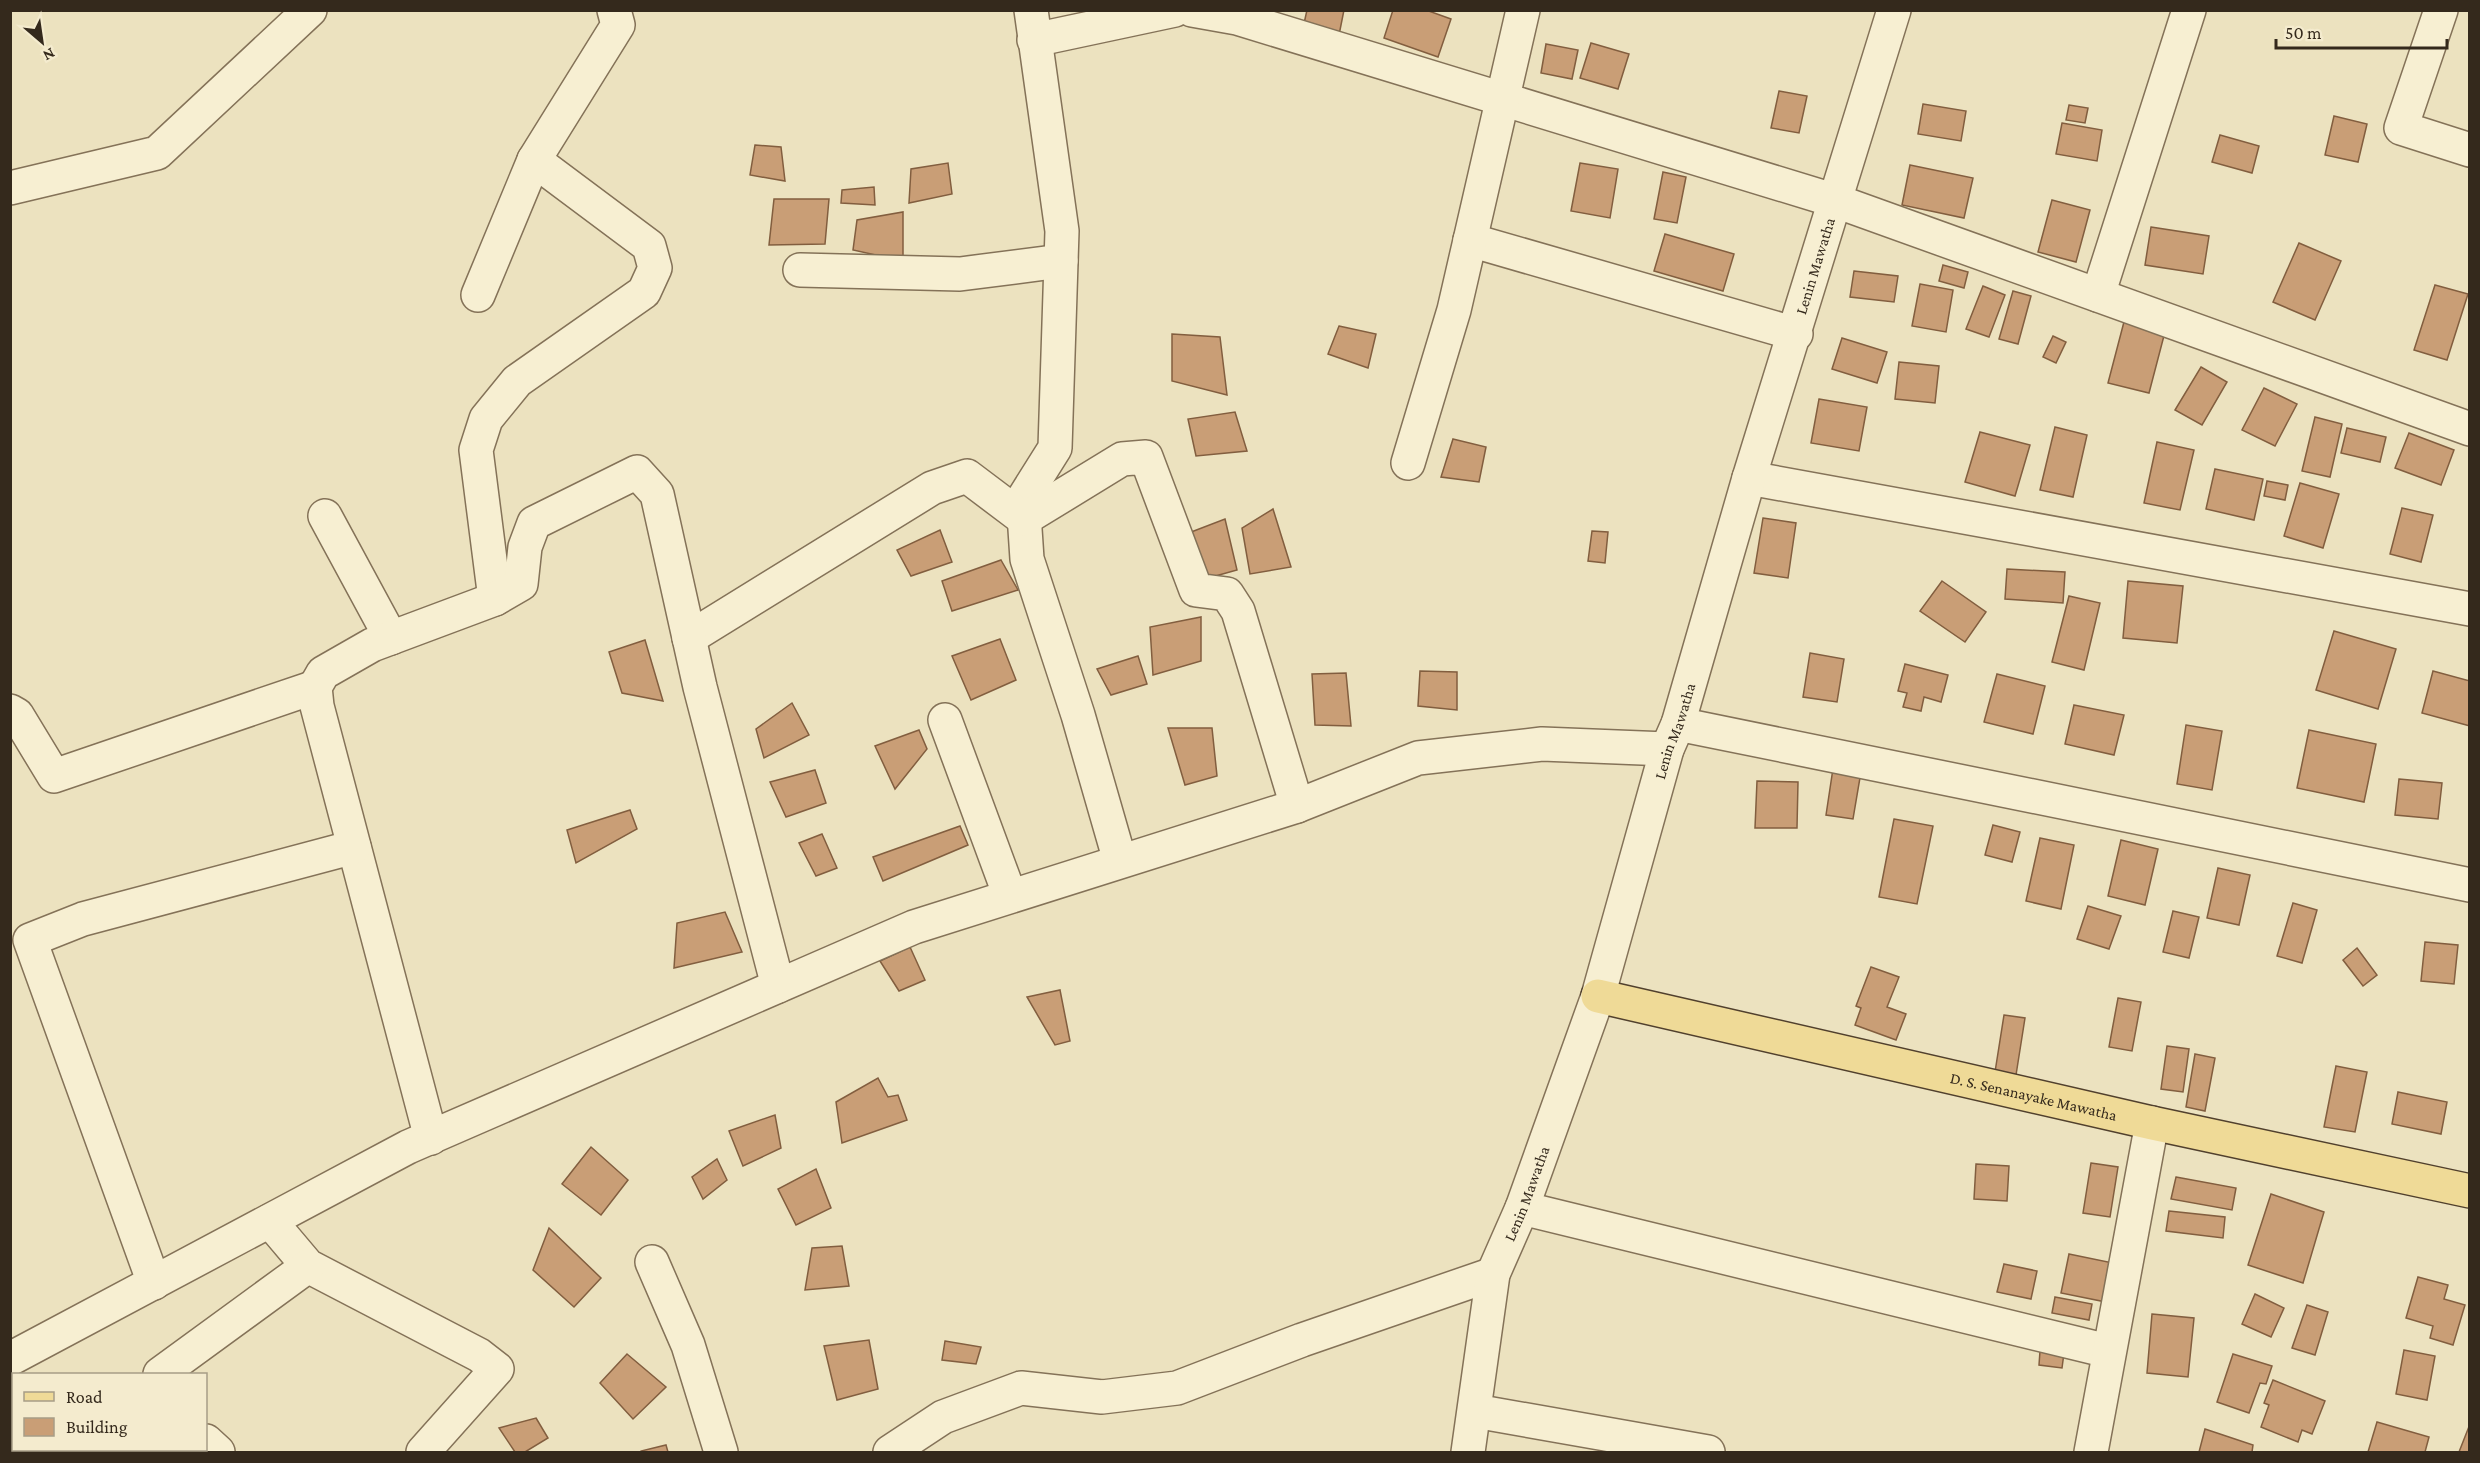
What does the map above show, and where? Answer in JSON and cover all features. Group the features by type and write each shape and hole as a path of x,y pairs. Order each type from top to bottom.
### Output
{"main road":[{"name":"D. S. Senanayake Mawatha","path":"1598,996 2152,1123 2469,1191"}],"street":[{"path":"10,188 157,153 310,10"},
{"path":"478,295 534,160 618,25 614,10"},
{"path":"1120,861 1078,715 1027,559 1023,499 1055,448 1062,231 1032,25 1175,10"},
{"path":"1192,10 1237,18 1836,201 2469,429"},
{"path":"1408,463 1454,310 1523,10"},
{"name":"Lenin Mawatha","path":"1468,1452 1492,1274 1522,1208 1598,996 1749,478 1796,334 1894,10"},
{"path":"2098,295 2188,10"},
{"path":"2441,10 2401,128 2469,150"},
{"path":"495,599 476,450 486,419 517,381 644,292 655,268 649,246 534,160"},
{"path":"1470,240 1796,334"},
{"path":"800,270 960,274 1061,261"},
{"path":"1024,519 1122,459 1146,457 1196,590 1227,594 1238,612 1297,806"},
{"path":"431,1138 317,706 315,687 323,673 391,638 495,599 521,584 525,547 534,523 638,472 657,494 689,639 778,986"},
{"path":"689,639 932,488 967,476 1024,519"},
{"path":"1749,478 2469,609"},
{"path":"325,516 391,638"},
{"path":"10,711 17,715 54,776 315,687"},
{"path":"945,720 1010,896"},
{"path":"10,1359 431,1138 914,927 1297,806 1418,758 1542,744 1672,736 2469,885"},
{"path":"154,1283 30,940 83,919 354,847"},
{"path":"2091,1452 2152,1123"},
{"path":"1522,1208 2108,1352"},
{"path":"270,1221 308,1266 479,1354 497,1369 423,1452"},
{"path":"652,1262 688,1345 722,1452"},
{"path":"163,1373 308,1266"},
{"path":"890,1452 943,1417 1022,1388 1102,1397 1177,1388 1302,1340 1492,1274"},
{"path":"1475,1411 1664,1449 1708,1452"}],"building":[{"path":"1307,10 1344,10 1339,35 1303,28"},
{"path":"1393,10 1426,10 1451,19 1438,57 1384,38"},
{"path":"1591,43 1629,54 1618,89 1580,78"},
{"path":"1546,44 1578,50 1572,79 1541,73"},
{"path":"1779,91 1807,96 1799,133 1771,128"},
{"path":"1923,104 1966,111 1961,141 1918,134"},
{"path":"2069,105 2088,108 2085,123 2066,120"},
{"path":"2334,116 2367,124 2358,162 2325,155"},
{"path":"2062,123 2102,130 2097,161 2056,154"},
{"path":"2220,135 2259,146 2252,173 2212,162"},
{"path":"755,145 781,147 785,181 750,175"},
{"path":"948,163 952,194 909,203 911,169"},
{"path":"1580,163 1618,169 1610,218 1571,211"},
{"path":"1910,165 1973,178 1964,218 1902,205"},
{"path":"1663,172 1686,177 1677,223 1654,219"},
{"path":"874,187 875,205 841,203 842,190"},
{"path":"774,199 829,199 825,244 769,245"},
{"path":"2052,200 2090,210 2076,262 2038,252"},
{"path":"903,212 903,261 853,250 857,220"},
{"path":"2151,227 2209,236 2203,274 2145,265"},
{"path":"1665,234 1734,254 1723,291 1654,271"},
{"path":"2299,243 2341,261 2315,320 2273,302"},
{"path":"1943,265 1968,272 1964,288 1939,281"},
{"path":"1854,271 1898,276 1894,302 1850,297"},
{"path":"1920,284 1953,290 1946,332 1912,326"},
{"path":"2435,285 2468,294 2447,360 2414,350"},
{"path":"1983,286 2005,295 1989,337 1966,329"},
{"path":"2013,291 2031,296 2018,344 1999,339"},
{"path":"2125,318 2166,328 2149,393 2108,383"},
{"path":"1339,326 1376,334 1368,368 1328,354"},
{"path":"1172,334 1220,337 1227,395 1172,381"},
{"path":"2053,336 2066,342 2056,363 2043,357"},
{"path":"1842,338 1887,352 1877,383 1832,369"},
{"path":"1899,362 1939,366 1935,403 1895,399"},
{"path":"2201,367 2227,382 2202,425 2175,410"},
{"path":"2264,388 2297,404 2275,446 2242,430"},
{"path":"1819,399 1867,407 1859,451 1811,443"},
{"path":"1235,412 1247,451 1196,456 1188,419"},
{"path":"2315,417 2342,424 2330,477 2302,471"},
{"path":"2055,427 2087,435 2073,497 2040,490"},
{"path":"2347,428 2386,437 2380,462 2341,453"},
{"path":"1980,432 2030,445 2015,496 1965,482"},
{"path":"2409,433 2454,450 2441,485 2395,468"},
{"path":"1453,439 1486,447 1479,482 1441,477"},
{"path":"2157,442 2194,450 2180,510 2144,503"},
{"path":"2215,469 2263,479 2254,520 2206,509"},
{"path":"2267,481 2288,485 2285,500 2264,496"},
{"path":"2300,483 2339,494 2323,548 2284,536"},
{"path":"2402,508 2433,515 2421,562 2390,554"},
{"path":"1273,509 1291,567 1250,574 1242,528"},
{"path":"1763,518 1796,523 1788,578 1754,573"},
{"path":"1225,519 1237,570 1201,580 1186,534"},
{"path":"940,530 952,562 911,576 897,550"},
{"path":"1592,531 1608,532 1605,563 1588,561"},
{"path":"1001,560 1018,590 952,611 942,581"},
{"path":"2007,569 2065,572 2063,603 2005,599"},
{"path":"1942,581 1986,612 1965,642 1920,611"},
{"path":"2128,581 2183,586 2177,643 2123,638"},
{"path":"2069,596 2100,603 2084,670 2052,662"},
{"path":"1201,617 1201,661 1153,675 1150,627"},
{"path":"2334,631 2396,649 2378,709 2316,690"},
{"path":"1000,639 1016,680 971,700 952,656"},
{"path":"645,640 663,701 622,693 609,652"},
{"path":"1810,653 1844,659 1837,702 1803,697"},
{"path":"1138,656 1147,684 1111,695 1097,669"},
{"path":"1905,664 1948,675 1941,702 1924,697 1921,711 1903,707 1907,693 1898,691"},
{"path":"1420,671 1457,672 1457,710 1418,706"},
{"path":"2433,671 2470,681 2470,726 2422,713"},
{"path":"1346,673 1351,726 1315,725 1312,674"},
{"path":"1997,674 2045,686 2033,734 1984,722"},
{"path":"792,703 809,735 764,758 756,729"},
{"path":"2074,705 2124,715 2114,755 2065,744"},
{"path":"2186,725 2222,731 2212,790 2177,784"},
{"path":"1168,728 1212,728 1217,776 1185,785"},
{"path":"919,730 927,749 895,789 875,746"},
{"path":"2309,730 2376,744 2364,802 2297,788"},
{"path":"1834,762 1862,766 1853,819 1826,815"},
{"path":"815,770 826,803 786,817 770,782"},
{"path":"2399,779 2442,783 2438,819 2395,815"},
{"path":"1757,781 1798,782 1797,828 1755,828"},
{"path":"630,810 637,829 576,863 567,830"},
{"path":"1894,819 1933,826 1917,904 1879,897"},
{"path":"1993,825 2020,832 2012,862 1985,855"},
{"path":"960,826 968,845 883,881 873,857"},
{"path":"822,834 837,868 816,876 799,843"},
{"path":"2040,838 2074,845 2061,909 2026,901"},
{"path":"2121,840 2158,849 2145,905 2108,896"},
{"path":"2218,868 2250,875 2239,925 2207,918"},
{"path":"2293,903 2317,910 2302,963 2277,956"},
{"path":"2088,906 2121,916 2109,949 2077,939"},
{"path":"2173,911 2199,917 2189,958 2163,952"},
{"path":"725,912 742,952 674,968 677,923"},
{"path":"2425,942 2458,945 2454,984 2421,981"},
{"path":"910,947 925,980 899,991 880,961"},
{"path":"2357,948 2377,975 2363,986 2343,960"},
{"path":"1871,967 1899,977 1887,1007 1906,1014 1896,1040 1855,1025 1861,1008 1856,1006"},
{"path":"1060,990 1070,1041 1055,1045 1027,997"},
{"path":"2118,998 2141,1002 2132,1051 2109,1047"},
{"path":"2004,1015 2025,1018 2016,1075 1995,1072"},
{"path":"2167,1046 2189,1049 2183,1092 2161,1089"},
{"path":"2195,1054 2215,1058 2205,1111 2186,1107"},
{"path":"2336,1066 2367,1072 2355,1132 2324,1127"},
{"path":"878,1078 888,1097 898,1095 907,1120 842,1143 836,1102"},
{"path":"2398,1092 2447,1102 2441,1134 2392,1124"},
{"path":"775,1115 781,1148 743,1166 729,1131"},
{"path":"591,1147 628,1180 601,1215 562,1184"},
{"path":"717,1159 727,1180 703,1199 692,1177"},
{"path":"2091,1163 2118,1167 2110,1217 2083,1213"},
{"path":"1976,1164 2009,1166 2007,1201 1974,1199"},
{"path":"816,1169 831,1208 796,1225 778,1189"},
{"path":"2176,1177 2236,1188 2232,1210 2171,1199"},
{"path":"2271,1194 2324,1212 2303,1283 2248,1265"},
{"path":"2169,1211 2225,1217 2223,1238 2166,1231"},
{"path":"549,1228 601,1278 574,1307 533,1270"},
{"path":"842,1246 849,1286 805,1290 812,1248"},
{"path":"2069,1254 2113,1263 2106,1302 2061,1293"},
{"path":"2004,1264 2037,1271 2031,1299 1997,1292"},
{"path":"2418,1277 2448,1285 2444,1299 2465,1305 2453,1345 2430,1338 2433,1326 2406,1318"},
{"path":"2255,1294 2284,1308 2271,1337 2242,1324"},
{"path":"2055,1297 2092,1304 2089,1320 2052,1313"},
{"path":"2307,1305 2328,1312 2315,1355 2292,1348"},
{"path":"2152,1314 2194,1318 2188,1377 2147,1373"},
{"path":"869,1340 878,1389 837,1400 824,1346"},
{"path":"945,1341 981,1347 976,1364 942,1360"},
{"path":"2404,1350 2435,1356 2427,1400 2396,1394"},
{"path":"2040,1351 2064,1353 2062,1368 2039,1365"},
{"path":"627,1354 666,1387 633,1419 600,1383"},
{"path":"2233,1354 2272,1366 2266,1384 2260,1383 2249,1413 2217,1402"},
{"path":"2273,1380 2325,1401 2312,1434 2302,1430 2298,1442 2261,1427 2269,1405 2264,1403"},
{"path":"536,1418 548,1438 525,1452 515,1452 499,1428"},
{"path":"2377,1422 2429,1437 2425,1452 2368,1452"},
{"path":"2470,1424 2470,1452 2459,1452"},
{"path":"2205,1429 2253,1445 2252,1452 2199,1452"},
{"path":"666,1445 668,1452 641,1452 641,1451"}]}
